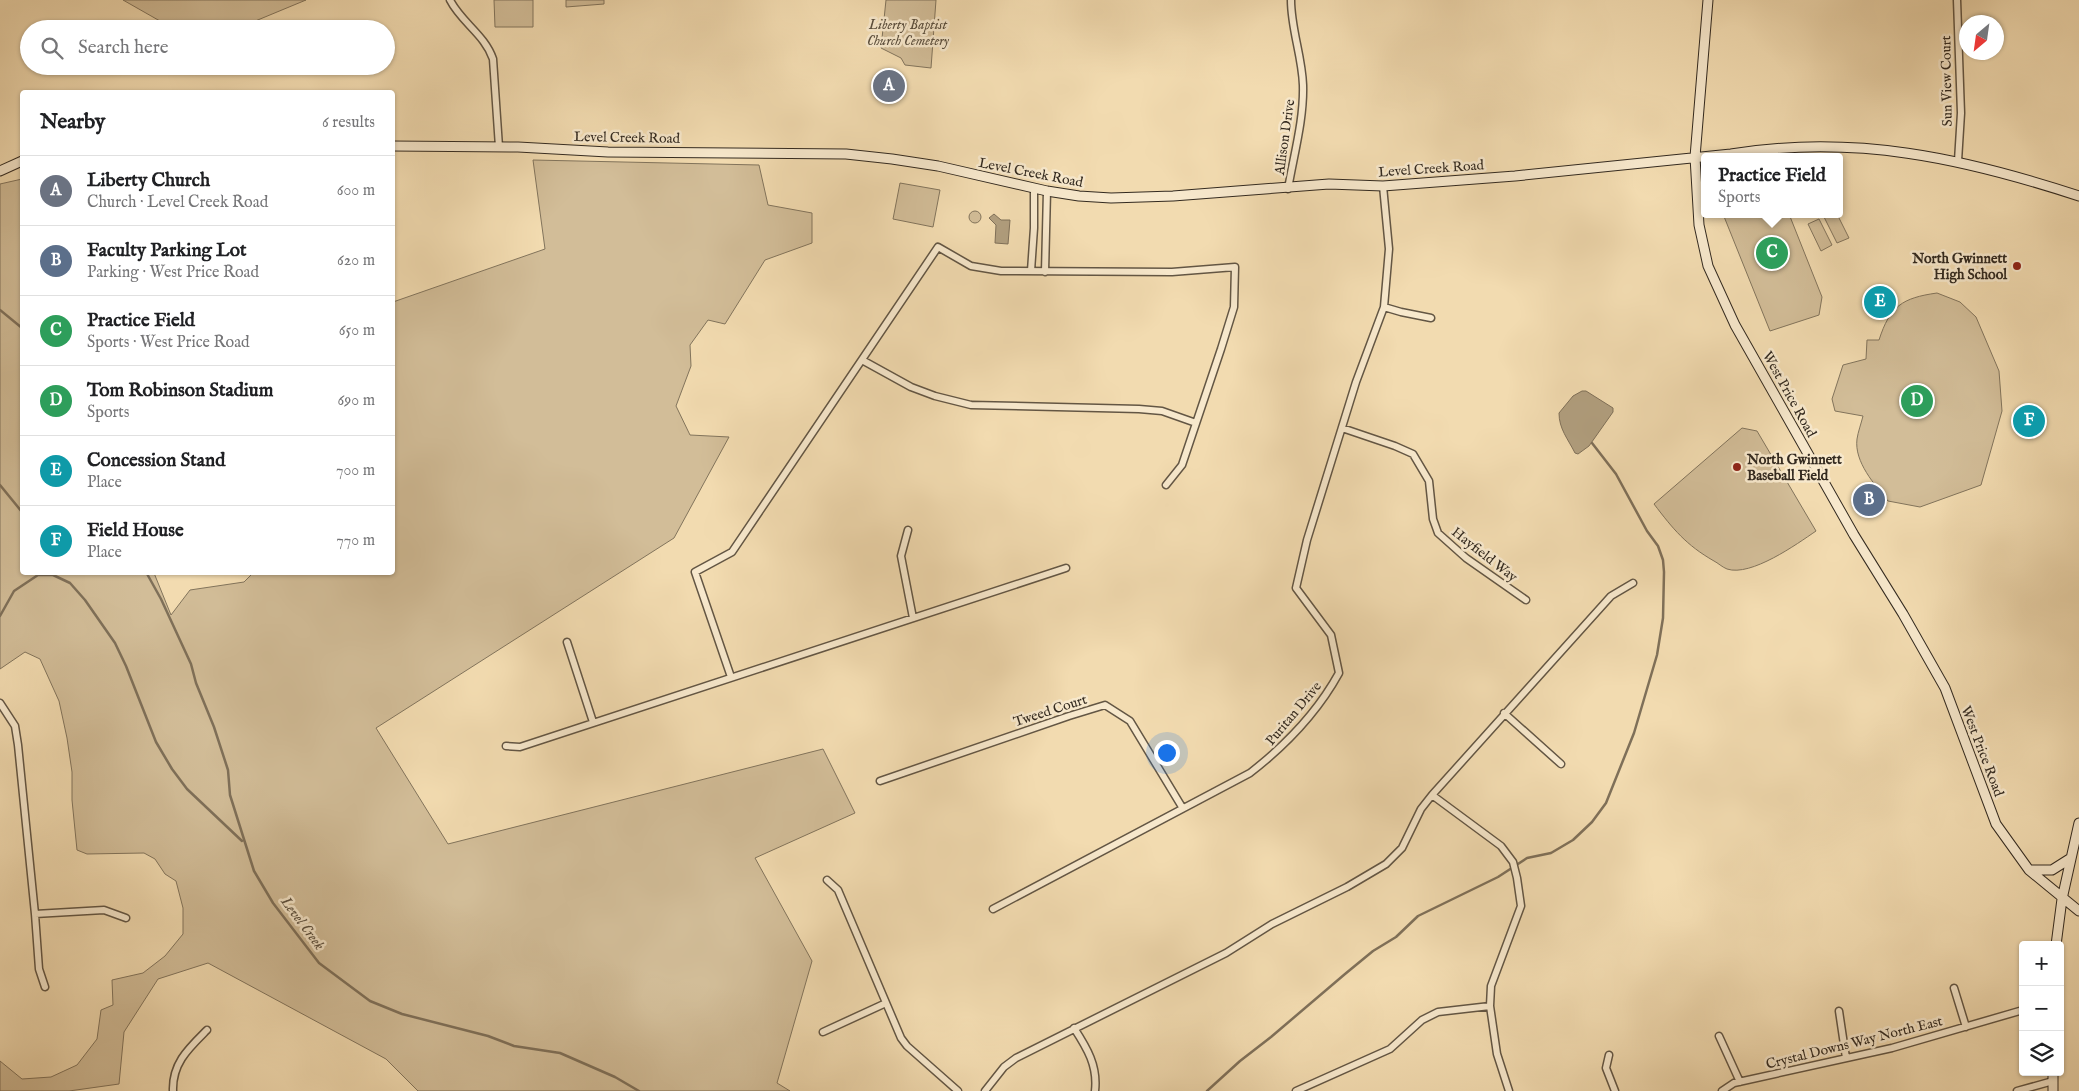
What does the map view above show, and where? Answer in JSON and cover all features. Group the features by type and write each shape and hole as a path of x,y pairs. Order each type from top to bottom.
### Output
{"street":[{"path":"450,0 456,12 483,39 493,59 499,147"},
{"name":"Allison Drive","path":"1288,189 1303,100 1303,82 1291,16 1291,0"},
{"name":"West Price Road","path":"1708,0 1695,158 1701,233 1708,266 1735,325 1854,535 1903,614 1945,688 1996,824 2029,870 2062,899 2079,911"},
{"name":"Sun View Court","path":"1957,0 1960,114 1958,161"},
{"name":"Level Creek Road","path":"395,146 499,147 608,152 846,154 892,158 938,166 1034,189 1079,196 1111,198 1288,189 1329,184 1383,186 1515,176 1701,157"},
{"name":"Level Creek Road","path":"1734,153 1813,146 1859,148 1925,155 1958,161 2032,180 2079,196"},
{"path":"0,171 20,162"},
{"name":"Puritan Drive","path":"993,909 1182,807 1250,773 1276,753 1325,698 1339,673 1331,635 1296,588 1306,540 1384,307 1389,250 1383,186"},
{"path":"1031,271 1034,189"},
{"path":"1045,272 1047,191"},
{"path":"731,677 695,572 732,552 938,247 972,266 1001,271 1172,272 1234,267 1234,307 1182,465 1166,484"},
{"path":"1384,307 1431,318"},
{"path":"862,360 919,390 971,405 1162,411 1196,423"},
{"name":"Hayfield Way","path":"1342,428 1413,454 1429,481 1433,519 1438,533 1466,558 1526,600"},
{"path":"908,530 901,556 904,582 913,618"},
{"path":"506,746 520,747 1066,568"},
{"path":"984,1091 1004,1067 1016,1058 1226,953 1272,924 1347,888 1386,864 1402,848 1421,809 1504,713 1611,596 1633,583"},
{"path":"567,642 593,722"},
{"path":"0,702 15,726 39,969 45,987"},
{"name":"Tweed Court","path":"880,781 1069,716 1106,706 1130,721 1182,807"},
{"path":"1504,713 1561,764"},
{"path":"1432,795 1501,846 1513,862 1520,906 1491,986 1490,1006 1497,1054 1510,1091"},
{"path":"2057,941 2062,899 2079,824"},
{"path":"2029,870 2052,870 2071,858"},
{"path":"827,880 838,890 894,1024 907,1046 958,1091"},
{"path":"35,914 104,910 126,918"},
{"path":"1954,988 1966,1027"},
{"path":"823,1032 886,1004"},
{"path":"1296,1091 1390,1049 1422,1020 1438,1012 1490,1006"},
{"path":"1839,1011 1846,1058"},
{"name":"Crystal Downs Way North East","path":"1722,1091 1734,1083 1892,1048 2019,1011"},
{"path":"1074,1028 1090,1054 1095,1073 1095,1091"},
{"path":"173,1091 172,1081 182,1056 207,1030"},
{"path":"1719,1036 1740,1082"},
{"path":"1609,1055 1606,1068 1615,1091"},
{"path":"2017,1091 2053,1082"}],"green space":[{"path":"123,0 306,0 258,20 158,20"},
{"path":"494,0 533,0 533,27 495,27"},
{"path":"566,0 604,0 604,4 566,7"},
{"name":"Liberty Baptist Church Cemetery","path":"886,0 936,0 931,68 905,65 901,58 881,48"},
{"path":"533,160 759,165 768,205 812,213 812,243 765,260 725,324 708,320 690,345 691,366 676,406 690,435 729,437 674,538 376,728 448,844 823,749 855,813 755,858 812,961 777,1083 790,1091 418,1091 386,1059 208,963 158,979 124,1032 119,1084 69,1091 0,1091 0,1061 22,1079 51,1077 77,1065 97,1039 101,1010 113,1005 112,980 143,973 165,956 183,934 183,908 176,881 165,874 155,859 144,853 87,854 77,850 72,800 72,772 59,701 40,659 25,652 0,669 0,184 20,179 20,575 155,575 171,615 190,590 244,582 251,575 395,575 395,301 545,249"},
{"path":"900,183 940,190 933,227 893,219"},
{"path":"973,211 977,211 981,217 977,223 973,223 969,219 969,215"},
{"path":"1725,218 1791,218 1822,297 1819,315 1770,331"},
{"path":"1824,218 1839,218 1849,238 1837,243"},
{"path":"1819,219 1832,245 1821,251 1808,224"},
{"path":"1937,293 1960,302 1976,317 1999,371 2002,411 1981,485 1920,507 1888,501 1883,495 1866,473 1859,456 1857,439 1863,416 1835,411 1832,399 1843,365 1866,359 1867,340 1879,340 1883,328 1893,312 1906,301"},
{"name":"North Gwinnett Baseball Field","path":"1742,428 1757,431 1816,531 1761,564 1737,570 1725,568 1695,549 1674,529 1654,504"}],"shaded area":[{"path":"994,214 1001,220 1010,220 1008,244 995,243 996,225 989,218"},
{"path":"1586,391 1613,408 1613,412 1589,446 1578,454 1575,453 1564,434 1559,413 1573,396"}],"waterway":[{"name":"Level Creek","path":"0,310 20,326"},
{"path":"1207,1091 1240,1061 1373,951 1396,937 1418,916 1498,877 1527,858 1551,853 1573,840 1592,822 1606,803 1634,733 1657,655 1663,618 1664,572 1663,560 1658,546 1647,531 1616,474 1592,443"},
{"path":"0,485 20,510"},
{"path":"0,616 14,591 38,575 53,575 70,583 85,600 115,643 156,742 172,769 187,789 242,841"},
{"name":"Level Creek","path":"148,575 191,664 196,683 214,727 228,770 230,795 254,871 273,903 319,963 370,1001 402,1014 488,1036 514,1046 560,1053 615,1077 639,1091"}],"place":[{"name":"Liberty Church","path":"889,86"},
{"name":"Practice Field","path":"1772,253"},
{"name":"North Gwinnett High School","path":"2017,266"},
{"name":"Concession Stand","path":"1880,302"},
{"name":"Tom Robinson Stadium","path":"1917,401"},
{"name":"Field House","path":"2029,421"},
{"name":"North Gwinnett Baseball Field","path":"1737,467"},
{"name":"Faculty Parking Lot","path":"1869,500"}]}
